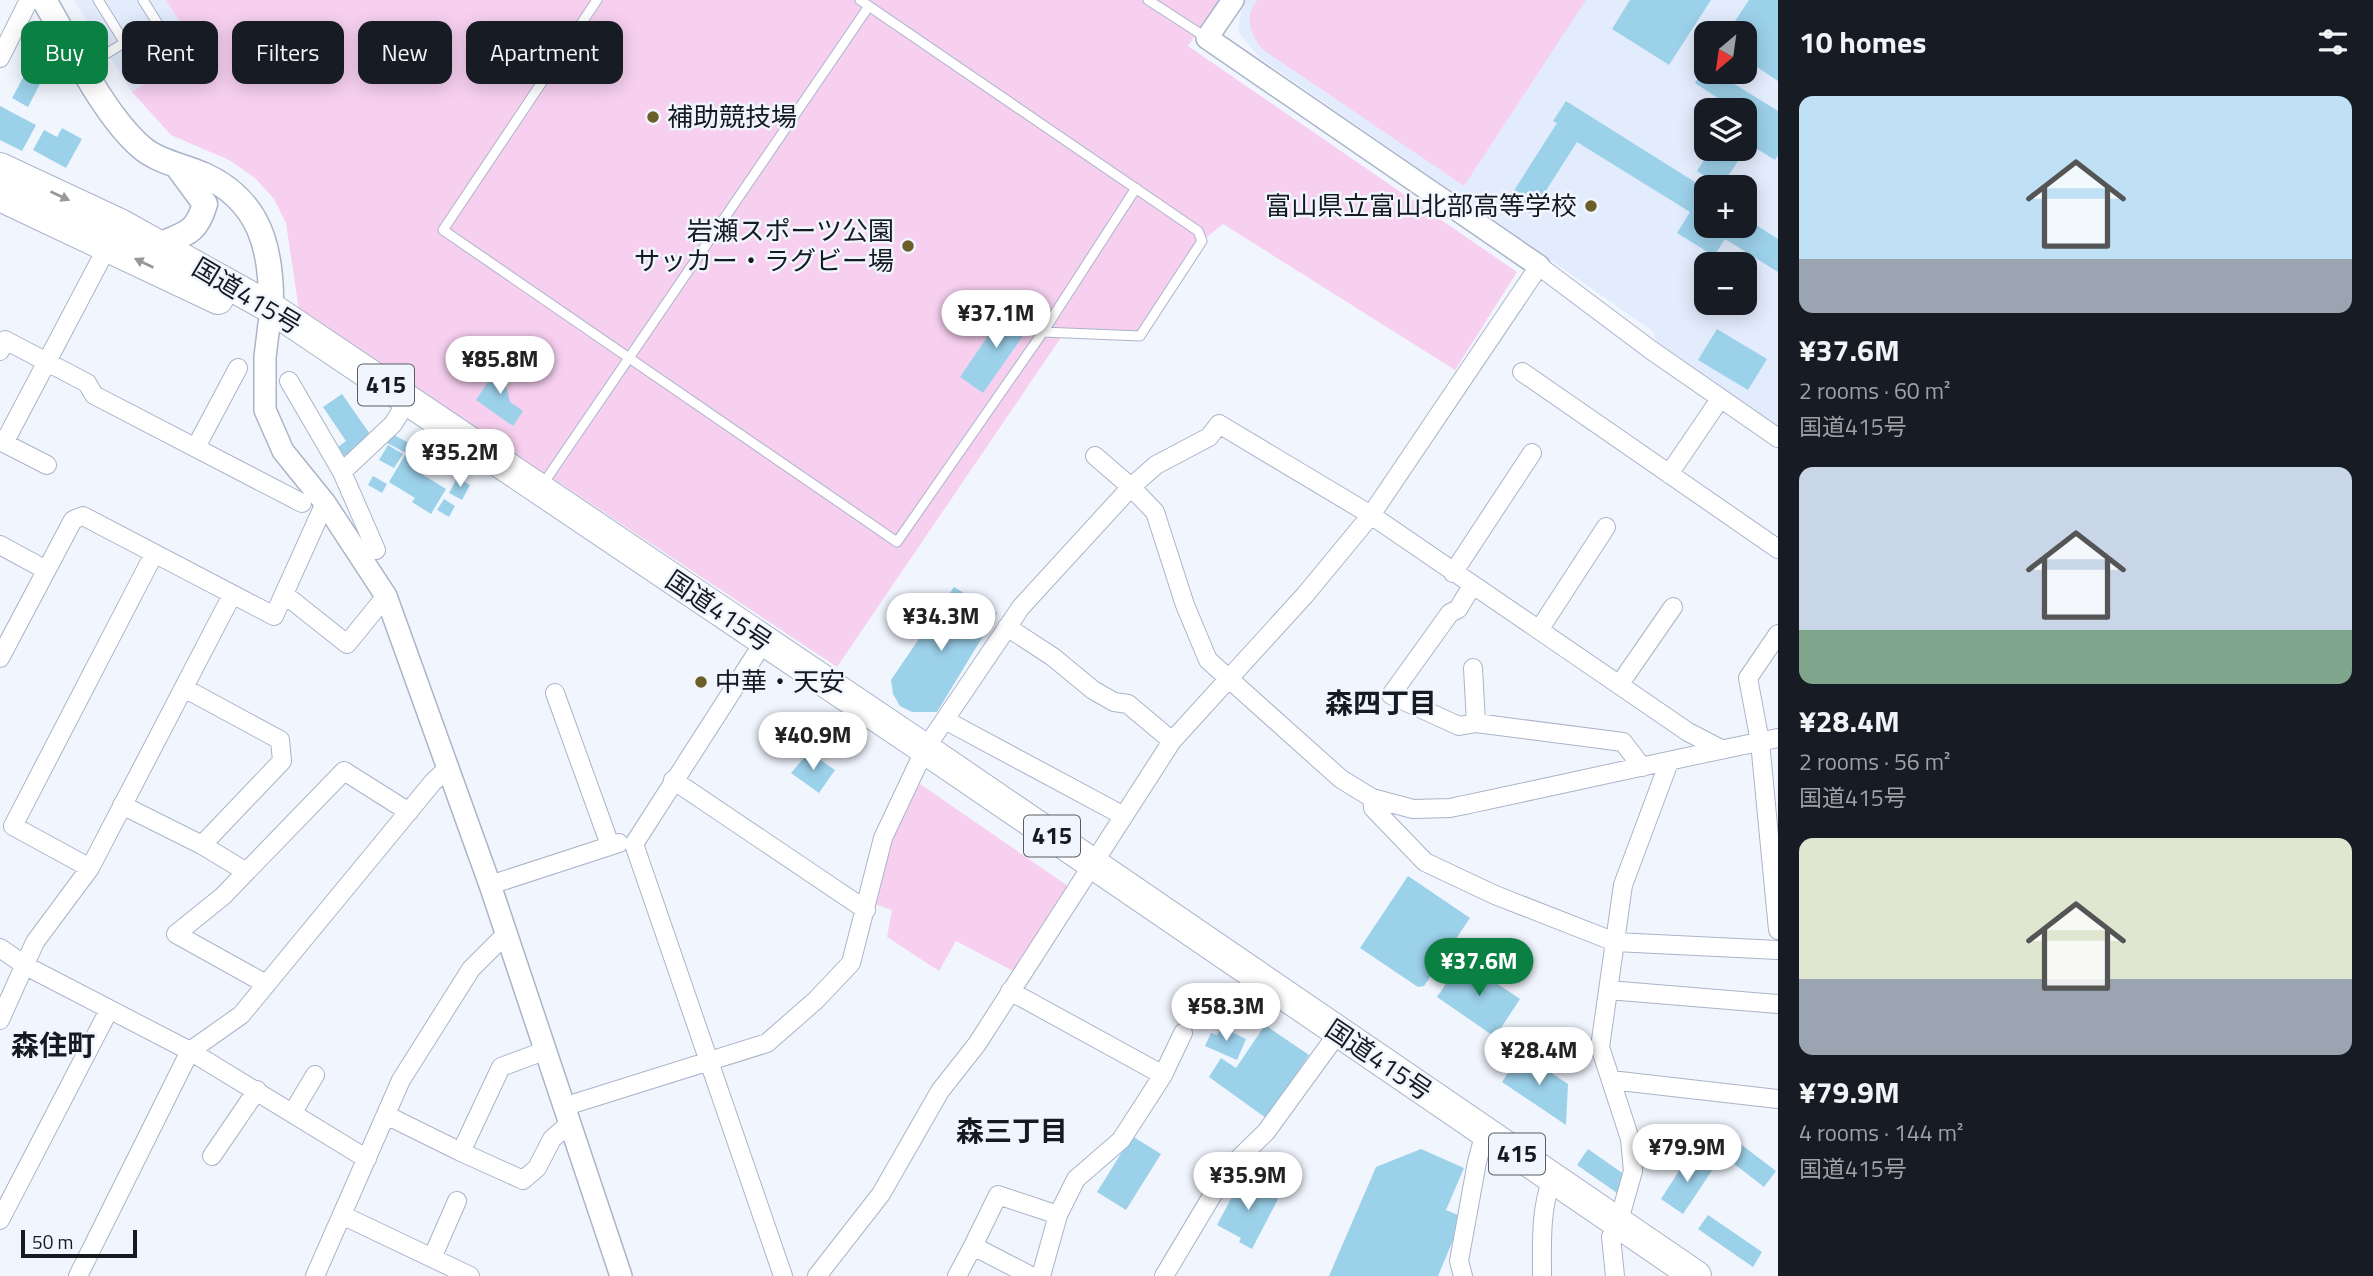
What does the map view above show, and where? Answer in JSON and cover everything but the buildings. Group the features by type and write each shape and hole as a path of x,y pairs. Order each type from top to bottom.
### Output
{"highway":[{"name":"国道415号","path":"0,168 221,301 270,319"},
{"name":"国道415号","path":"0,196 114,235 159,245 405,407 756,654 921,757"},
{"name":"国道415号","path":"405,407 540,488 921,757 1550,1187 1615,1230 1696,1276"},
{"name":"国道415号","path":"1615,1230 1670,1276"}],"main road":[{"path":"44,0 57,21"},
{"path":"94,84 114,116 142,148 230,189 262,229 271,279 270,319"},
{"path":"159,245 193,230 199,223 205,204 177,166"}],"street":[{"path":"0,58 29,0"},
{"path":"1233,0 1207,38 1539,266 1778,438"},
{"path":"47,465 2,442 114,235"},
{"path":"817,1276 881,1194 940,1091 977,1044 1172,741 1305,595 1371,515 1539,266"},
{"path":"270,319 265,357 265,410 282,451 325,503 386,596 490,885 621,1276"},
{"path":"2,343 87,383 94,395 302,503"},
{"path":"196,447 238,368"},
{"path":"1522,372 1778,549"},
{"path":"289,381 342,472 376,550"},
{"path":"1670,474 1720,398"},
{"path":"342,472 405,407"},
{"path":"386,1115 523,1180 537,1168 566,1116 767,1043 816,1000 851,963 883,838 921,757 1021,607 1131,487 1156,465 1209,436 1219,424 1371,515 1688,732 1719,748"},
{"path":"1453,573 1532,453"},
{"path":"1095,456 1155,512 1185,605 1208,660 1341,779 1387,805 1413,809 1450,808 1669,762 1719,748 1778,738"},
{"path":"276,489 298,471"},
{"path":"1,652 73,520 83,516 274,616 325,503"},
{"path":"1539,630 1606,527"},
{"path":"0,545 46,570"},
{"path":"90,868 13,826 154,554"},
{"path":"1472,586 1458,609 1450,613 1391,695 1459,726 1476,723 1623,742 1642,767"},
{"path":"0,1020 35,942 90,868 232,594"},
{"path":"284,594 347,643 386,596"},
{"path":"1619,685 1673,607"},
{"path":"1007,627 1053,657 1093,690 1114,702 1128,704 1172,741"},
{"path":"1778,634 1748,678 1760,741 1774,850 1778,930"},
{"path":"756,654 634,844 783,1276"},
{"path":"1473,668 1476,723"},
{"path":"184,688 280,740 282,761 202,845"},
{"path":"555,693 610,845"},
{"path":"944,720 1122,815"},
{"path":"1615,1276 1615,1230 1633,1171 1630,1139 1600,1047 1623,885 1669,762"},
{"path":"78,1276 190,1051 242,1015 448,768"},
{"path":"267,984 176,934 223,896 344,771 409,812"},
{"path":"673,780 866,910"},
{"path":"1372,798 1373,808 1425,862 1495,895 1615,942 1778,950"},
{"path":"122,805 202,845 245,871"},
{"path":"490,885 636,837"},
{"path":"315,1276 344,1216 401,1080 471,970 505,935"},
{"path":"0,948 26,966 190,1051 367,1159"},
{"path":"1608,990 1778,1004"},
{"path":"1010,992 1163,1075"},
{"path":"0,1220 109,1010"},
{"path":"1041,1276 1058,1215 1076,1179 1121,1140 1163,1075 1183,1033"},
{"path":"1164,1276 1228,1169 1266,1132 1334,1039"},
{"path":"461,1152 501,1067 544,1051"},
{"path":"293,1112 315,1075"},
{"path":"1611,1080 1778,1099"},
{"path":"212,1156 257,1090"},
{"path":"1462,1276 1459,1261 1483,1140"},
{"path":"1542,1276 1542,1236 1550,1187"},
{"path":"957,1276 998,1195 1058,1215"},
{"path":"432,1258 457,1201"},
{"path":"344,1216 470,1276"},
{"path":"973,1246 1031,1276"}],"lane":[{"path":"98,0 122,40"},
{"path":"143,0 156,21"},
{"path":"597,0 443,230 627,359 897,542 1042,332 1136,188"},
{"path":"860,0 1198,231 1202,241 1199,248 1140,336 1042,332"},
{"path":"1148,0 1207,38"},
{"path":"540,488 869,6"}],"shaded area":[{"path":"74,0 166,0 179,21 122,21 122,76 108,54 108,21 87,21"},
{"path":"166,0 1220,0 1188,46 1517,272 1455,370 1223,224 1202,241 1140,336 1064,333 837,667 299,310 286,223 274,199 255,178 229,160 171,135 132,92 144,84 218,84 218,21 179,21"},
{"name":"富山県立富山北部高等学校","path":"1243,0 1778,0 1778,429 1656,344 1654,332 1260,58 1238,32"},
{"path":"1257,0 1586,0 1464,186 1262,49 1250,25 1251,13"},
{"path":"127,84 144,84 132,92"},
{"path":"920,784 1068,886 1067,893 1015,972 956,941 939,971 887,937 892,910 874,904 877,889 897,830 916,787"}],"place":[{"name":"補助競技場","path":"653,117"},
{"name":"富山県立富山北部高等学校","path":"1591,206"},
{"name":"岩瀬スポーツ公園 サッカー・ラグビー場","path":"908,246"},
{"name":"中華・天安","path":"701,682"}],"district":[{"name":"森四丁目","path":"1381,703"},
{"name":"森住町","path":"53,1045"},
{"name":"森三丁目","path":"1012,1131"}]}
